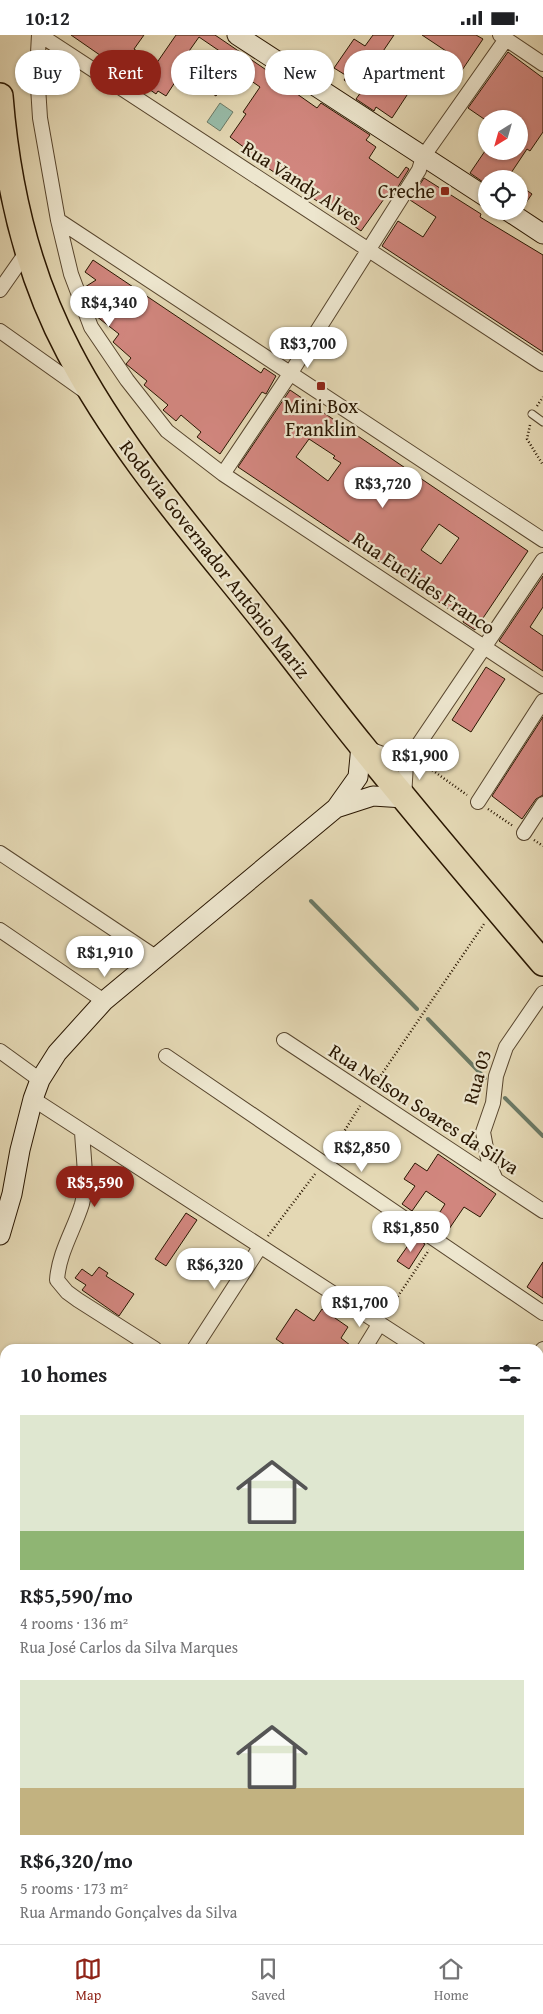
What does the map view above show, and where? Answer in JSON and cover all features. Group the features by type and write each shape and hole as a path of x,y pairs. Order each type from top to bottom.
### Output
{"highway":[{"name":"Rodovia Governador Antônio Mariz","path":"0,96 6,186 47,306 68,351 94,398 122,440 167,500 361,746 543,963"}],"main road":[{"path":"237,35 478,192"},
{"path":"522,220 543,234"},
{"path":"361,746 368,784"},
{"path":"368,784 404,798"},
{"path":"0,1235 12,1194 20,1150 33,1099 40,1080 57,1053 104,1001 368,784"}],"street":[{"name":"Rua Euclides Franco","path":"40,35 37,71 40,118 58,221 72,274 91,327 127,380 167,431 223,474 543,686"},
{"name":"Rua Vandy Alves","path":"40,35 543,364"},
{"path":"223,474 290,374 418,170 423,157 503,37 543,64"},
{"path":"58,221 543,540"},
{"path":"0,290 28,250"},
{"path":"0,331 94,398"},
{"path":"404,798 406,763 543,560"},
{"path":"478,802 543,701"},
{"path":"361,746 406,763"},
{"path":"524,833 543,804"},
{"path":"0,853 157,958"},
{"path":"0,929 104,1001"},
{"name":"Rua 03","path":"496,1180 489,1164 483,1132 493,1103 496,1076 506,1047 543,993"},
{"name":"Rua Nelson Soares da Silva","path":"284,1040 543,1211"},
{"path":"0,1051 40,1080"},
{"path":"166,1056 543,1313"},
{"path":"33,1099 412,1344"},
{"path":"82,1131 85,1189 81,1205 61,1256 58,1281 67,1292 78,1300 147,1344"},
{"path":"197,1344 260,1247"},
{"path":"367,1344 380,1323"}],"lane":[{"path":"532,414 543,422"}],"path":[{"path":"543,397 532,414 527,439 543,465"},
{"path":"367,1095 496,907"},
{"path":"380,1323 436,1240"}],"shaded area":[{"path":"220,103 233,112 220,131 207,122"}],"building":[{"path":"71,35 144,35 134,49 135,50 93,50"},
{"path":"176,35 215,35 237,50 218,50 199,37 190,50 171,50 171,88 166,96 161,93 161,57"},
{"path":"373,35 394,35 384,50 346,50 354,39 365,46"},
{"path":"422,35 476,35 483,39 463,69 463,50 444,50"},
{"path":"508,52 543,78 543,132 530,151 528,150 528,110 478,110 478,115 468,108"},
{"path":"344,54 344,74 334,68"},
{"path":"255,62 265,69 265,95 298,95 317,108 321,103 370,135 366,140 376,147 369,158 398,178 406,167 409,169 393,195 389,192 361,231 351,224 354,220 326,201 323,205 247,154 249,151 230,137 246,114 243,112 260,87 255,84"},
{"path":"359,95 407,95 392,118 376,107 374,111 356,99"},
{"path":"479,160 520,160 513,170 478,170 478,179 470,173"},
{"path":"424,178 478,212 478,220 485,220 543,255 543,352 382,246 398,221 423,237 436,217 410,200"},
{"path":"528,191 532,194 528,200"},
{"path":"93,260 261,373 264,368 276,376 266,394 262,392 220,454 197,437 201,432 181,415 176,421 163,410 168,405 144,385 147,381 126,364 131,358 113,342 119,334 96,316 94,304 85,287 96,280 85,272"},
{"path":"290,390 528,551 475,630 463,622 464,619 238,467","holes":["309,439 335,456 333,458 341,463 328,481 296,457","439,524 459,538 441,564 421,550"]},
{"path":"543,576 543,607 530,627 543,636 543,671 499,641"},
{"path":"486,667 505,679 471,732 452,720"},
{"path":"543,717 543,795 536,799 522,819 492,796"},
{"path":"438,1154 496,1194 480,1217 464,1207 447,1232 433,1223 445,1204 426,1191 412,1211 402,1204 415,1186 404,1179 415,1163 427,1171"},
{"path":"186,1213 197,1220 166,1266 155,1259"},
{"path":"414,1237 425,1244 409,1269 397,1261"},
{"path":"543,1262 543,1298 527,1287"},
{"path":"99,1267 108,1273 106,1276 134,1294 119,1316 82,1290 86,1285 75,1278 82,1269 92,1276"},
{"path":"296,1309 314,1321 322,1309 348,1327 341,1338 349,1344 284,1344 276,1339"}],"waterway":[{"path":"311,901 417,1009"},
{"path":"428,1019 485,1078"},
{"path":"505,1098 543,1136"}],"place":[{"name":"Creche","path":"445,191"},
{"name":"Mini Box Franklin","path":"321,386"}]}
